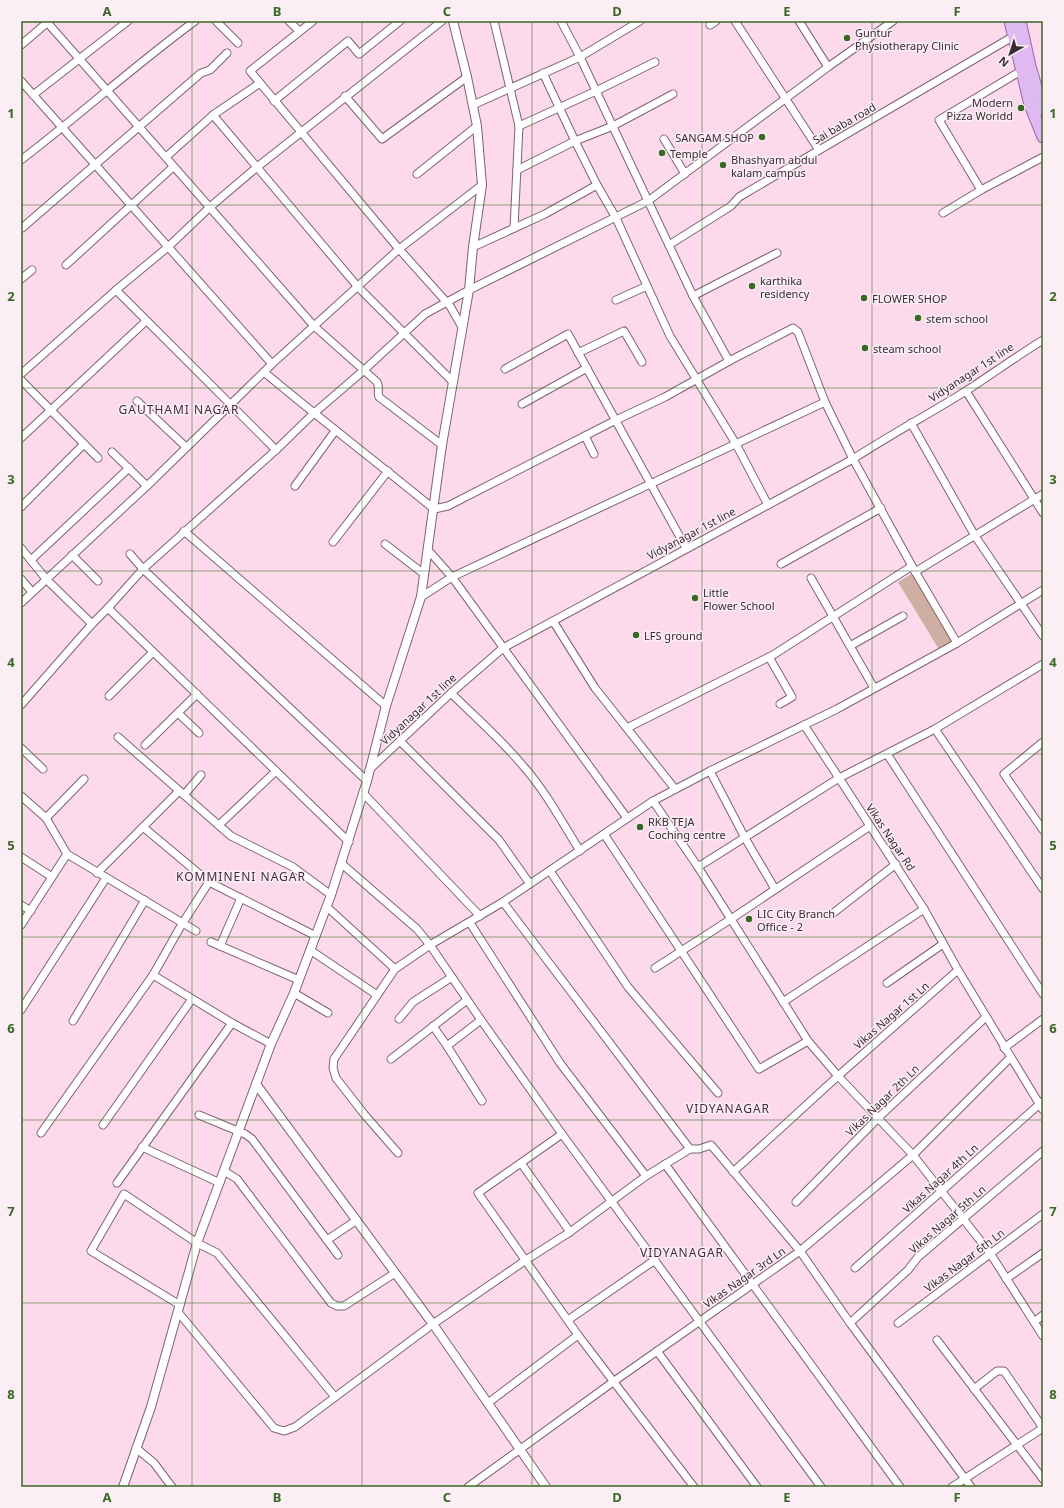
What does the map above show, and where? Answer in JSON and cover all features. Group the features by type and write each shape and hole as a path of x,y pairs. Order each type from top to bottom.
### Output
{"main road":[{"path":"1010,21 1030,105 1043,137"},
{"path":"1020,21 1030,66 1043,111"}],"street":[{"path":"21,45 47,21 314,326 377,382 379,385 377,393 379,397 442,445"},
{"path":"33,94 128,21"},
{"path":"21,160 62,129 108,90 195,21"},
{"path":"216,21 238,43"},
{"path":"289,21 299,31"},
{"path":"312,21 250,72 399,249 446,302 455,313 462,327"},
{"path":"274,101 348,41 359,54 400,21"},
{"path":"21,374 116,290 168,247 210,207 256,168 345,96 442,21"},
{"path":"123,1487 151,1407 197,1243 271,1044 294,993 332,894 367,781 386,706 421,597 452,381 469,290 473,247 482,185 477,126 453,21"},
{"path":"494,21 519,126 514,228"},
{"path":"561,21 580,57 693,296 729,361"},
{"path":"473,105 580,57 640,21"},
{"path":"735,21 819,150"},
{"path":"798,21 828,67"},
{"path":"21,705 92,624 143,569 425,314 469,290 648,201 828,67 893,21"},
{"name":"Sai baba road","path":"669,245 730,206 739,197 1014,36"},
{"path":"22,228 201,73 210,70 227,53"},
{"path":"519,126 596,92 655,62"},
{"path":"981,190 939,120 1021,71"},
{"path":"543,73 597,185 616,218 670,336 736,444 768,505"},
{"path":"345,96 382,139 467,77"},
{"path":"21,81 272,364"},
{"path":"166,157 212,115 260,83"},
{"path":"517,170 575,141 613,126 673,94"},
{"path":"212,115 358,287 452,381"},
{"path":"417,174 477,126"},
{"path":"664,139 685,174"},
{"path":"942,214 981,190 1043,157"},
{"path":"66,266 130,205 174,167"},
{"path":"21,603 147,486 229,404 272,364 399,249 482,185"},
{"path":"473,247 545,214 597,185"},
{"path":"693,296 777,253"},
{"path":"21,280 32,270"},
{"path":"616,300 647,286"},
{"path":"116,290 276,450"},
{"path":"21,438 146,321"},
{"path":"434,509 448,506 616,420 665,397 729,361 793,328 796,329 825,402 853,459 913,569 957,642"},
{"path":"578,353 624,331 642,362"},
{"path":"505,369 568,334 686,548"},
{"name":"Vidyanagar 1st line","path":"369,770 451,693 502,648 853,459 966,391 1021,353 1043,340"},
{"path":"522,404 587,368"},
{"path":"264,372 313,414 388,471 434,509"},
{"path":"21,380 98,458"},
{"path":"966,391 1043,513"},
{"path":"137,401 186,447"},
{"path":"421,597 452,577 825,402"},
{"path":"911,423 975,536 1043,636"},
{"path":"295,486 336,431"},
{"path":"585,436 594,454"},
{"path":"21,507 84,444"},
{"path":"112,452 147,486"},
{"path":"31,560 129,468"},
{"path":"333,542 388,471"},
{"path":"627,728 769,657 833,616 913,569 975,536 1043,494"},
{"path":"781,564 881,508"},
{"path":"184,531 386,706"},
{"path":"385,544 424,574"},
{"path":"21,548 46,579 92,624"},
{"path":"428,550 452,577 502,648 627,818"},
{"path":"130,554 143,569 367,781"},
{"path":"72,555 98,581"},
{"path":"811,578 874,688"},
{"path":"21,579 32,592"},
{"path":"398,1153 364,1114 336,1078 333,1068 334,1059 395,969 430,945 503,902 654,801 874,688 957,642 1043,590"},
{"path":"108,608 349,842"},
{"path":"850,646 903,616"},
{"path":"553,621 595,688 675,789"},
{"path":"109,696 153,652"},
{"path":"769,657 792,697 780,704"},
{"path":"698,867 839,778 935,729 1043,664"},
{"path":"451,693 503,744 524,767 543,791 580,851"},
{"path":"146,745 197,694"},
{"path":"178,713 199,733"},
{"name":"Vikas Nagar Rd","path":"804,725 896,864 924,909 1010,1058 1042,1105"},
{"path":"935,729 1043,890"},
{"path":"118,737 231,836 293,867 332,894"},
{"path":"400,741 499,840 530,884"},
{"path":"1043,742 1004,774 1043,830"},
{"path":"21,748 43,770"},
{"path":"887,754 1043,994"},
{"path":"219,825 276,771"},
{"path":"710,771 745,838 775,889"},
{"path":"97,873 143,827 201,775"},
{"path":"46,818 84,779"},
{"path":"363,793 480,916"},
{"path":"21,796 46,818 67,854 196,931"},
{"path":"654,801 698,867 808,1041 838,1076 913,1155 990,1253 1043,1336"},
{"path":"655,968 870,826"},
{"path":"143,827 208,882 316,936"},
{"path":"604,834 759,1068 808,1041"},
{"path":"21,925 67,854"},
{"path":"21,857 52,877"},
{"path":"342,864 417,929 430,945 562,1134 613,1201 821,1487"},
{"path":"832,914 896,864"},
{"path":"550,871 628,987 718,1093"},
{"path":"21,1010 106,878"},
{"path":"41,1133 153,975 208,882"},
{"path":"220,946 241,898"},
{"path":"73,1021 145,900"},
{"path":"503,902 690,1149"},
{"path":"21,904 30,911"},
{"path":"326,907 395,969"},
{"path":"783,1002 924,909"},
{"path":"470,922 560,1063 646,1176"},
{"path":"211,942 299,980"},
{"path":"887,983 943,944"},
{"path":"310,950 377,995"},
{"name":"Vikas Nagar 1st Ln","path":"733,1172 838,1076 958,970"},
{"path":"153,975 232,1023 271,1044"},
{"path":"399,1018 413,1002 452,977"},
{"path":"294,993 328,1013"},
{"path":"103,1125 192,999"},
{"path":"391,1059 467,1000"},
{"name":"Vikas Nagar 2th Ln","path":"796,1202 878,1118 986,1017"},
{"path":"1004,1048 1043,1019"},
{"path":"447,1046 481,1020"},
{"path":"117,1183 232,1023"},
{"path":"433,1026 482,1101"},
{"name":"Vikas Nagar 3rd Ln","path":"468,1487 613,1382 800,1251 913,1155 1010,1058"},
{"path":"256,1084 433,1324 546,1487"},
{"name":"Vikas Nagar 4th Ln","path":"855,1268 1042,1105"},
{"path":"199,1115 252,1139 338,1255"},
{"path":"562,1134 478,1193 578,1335 694,1487"},
{"path":"335,1397 218,1253 197,1243 124,1194 91,1251 179,1308 274,1428 284,1431 295,1427 433,1324 526,1260 570,1232 646,1176 690,1149 699,1149 711,1145 800,1251 850,1323 971,1487"},
{"path":"142,1147 220,1184"},
{"name":"Vikas Nagar 5th Ln","path":"850,1323 908,1270 918,1257 1043,1151"},
{"path":"521,1163 570,1232"},
{"path":"665,1164 900,1487"},
{"path":"224,1172 237,1179 331,1303 337,1306 344,1306 395,1273"},
{"name":"Vikas Nagar 6th Ln","path":"898,1323 1043,1214"},
{"path":"327,1240 356,1220"},
{"path":"1006,1279 1043,1253"},
{"path":"568,1320 655,1260"},
{"path":"1034,1322 1043,1315"},
{"path":"488,1403 578,1335"},
{"path":"937,1340 1043,1479"},
{"path":"657,1351 757,1487"},
{"path":"952,1487 1043,1428 1004,1371 997,1371 974,1389"},
{"path":"136,1448 154,1463 172,1487"}],"shaded area":[{"path":"915,572 957,643 940,651 898,582"}],"place":[{"name":"Guntur Physiotherapy Clinic","path":"847,38"},
{"name":"Modern Pizza Worldd","path":"1021,108"},
{"name":"SANGAM SHOP","path":"762,137"},
{"name":"Temple","path":"662,153"},
{"name":"Bhashyam abdul kalam campus","path":"723,165"},
{"name":"karthika residency","path":"752,286"},
{"name":"FLOWER SHOP","path":"864,298"},
{"name":"stem school","path":"918,318"},
{"name":"steam school","path":"865,348"},
{"name":"Little Flower School","path":"695,598"},
{"name":"LFS ground","path":"636,635"},
{"name":"RKB TEJA Coching centre","path":"640,827"},
{"name":"LIC City Branch Office - 2","path":"749,919"}],"district":[{"name":"GAUTHAMI NAGAR","path":"179,409"},
{"name":"KOMMINENI NAGAR","path":"241,876"},
{"name":"VIDYANAGAR","path":"728,1108"},
{"name":"VIDYANAGAR","path":"682,1252"}]}
